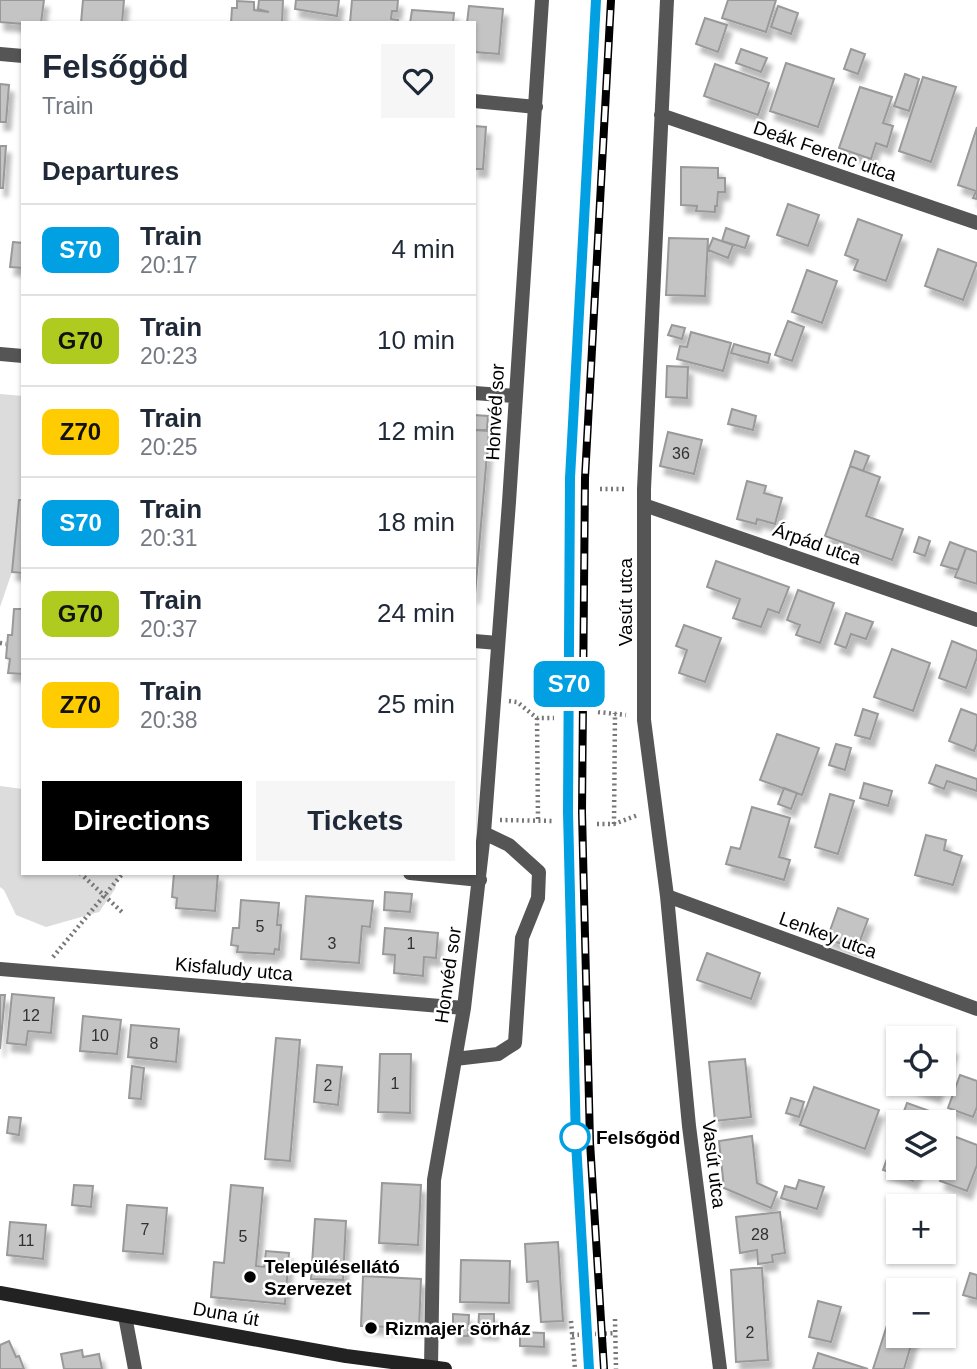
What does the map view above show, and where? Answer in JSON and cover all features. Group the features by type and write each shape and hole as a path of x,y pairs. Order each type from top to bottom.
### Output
{"street":[{"name":"Honvéd sor","path":"431,1368 434,1180 464,1008 485,826 542,0"},
{"name":"Vasút utca","path":"667,0 644,489 644,720 667,896 689,1126 720,1369"},
{"path":"0,54 21,56"},
{"path":"476,101 536,107"},
{"name":"Deák Ferenc utca","path":"661,115 977,223"},
{"path":"0,354 21,356"},
{"path":"476,393 515,396"},
{"name":"Árpád utca","path":"644,505 977,620"},
{"path":"476,641 498,643"},
{"path":"456,1059 498,1054 515,1043 522,939 538,898 539,872 485,826"},
{"path":"430,875 480,880"},
{"name":"Lenkey utca","path":"667,896 977,1009"},
{"name":"Kisfaludy utca","path":"0,968 464,1008"},
{"name":"Duna út","path":"0,1293 346,1356 443,1369"},
{"path":"125,1316 135,1369"}],"path":[{"path":"600,489 644,489"},
{"path":"495,699 517,702 537,718 554,718"},
{"path":"598,712 644,720"},
{"path":"614,824 615,713"},
{"path":"537,718 538,820"},
{"path":"597,824 614,824 655,808"},
{"path":"485,826 553,821"},
{"path":"82,875 123,913"},
{"path":"50,961 121,875"},
{"path":"615,1319 617,1369"},
{"path":"571,1321 575,1369"},
{"path":"572,1335 616,1333"}],"shaded area":[{"path":"0,394 21,396 21,494 12,572 0,607"},
{"path":"0,786 21,789 21,875 118,875 115,889 99,912 46,927 16,915 0,887"}],"building":[{"path":"0,0 44,0 41,21 21,21 21,24 0,22"},
{"path":"83,0 124,0 122,21 81,21"},
{"path":"259,0 283,0 282,21 231,21 232,8 237,8 237,1 254,2 254,10 269,12 258,9"},
{"path":"296,0 339,0 337,16 295,9"},
{"path":"352,0 398,0 397,11 392,11 391,19 398,21 350,21"},
{"path":"728,0 776,0 766,32 722,18"},
{"path":"469,6 503,9 499,54 476,52 476,21 467,21"},
{"path":"778,6 798,13 791,34 771,27"},
{"path":"412,10 454,13 453,21 410,21"},
{"path":"705,18 727,25 718,52 696,44"},
{"path":"741,49 767,58 761,72 736,63"},
{"path":"851,49 865,54 858,74 844,69"},
{"path":"786,63 834,79 818,127 770,111"},
{"path":"715,64 769,83 758,115 704,96"},
{"path":"905,74 919,79 909,111 894,106"},
{"path":"923,77 956,87 931,162 899,151"},
{"path":"0,84 9,85 6,122 0,122"},
{"path":"860,87 892,97 883,123 893,126 887,147 876,143 871,159 839,148"},
{"path":"476,126 486,127 483,169 476,169"},
{"path":"977,127 977,199 973,198 976,191 958,185"},
{"path":"0,146 6,146 3,188 0,188"},
{"path":"681,167 718,168 718,178 725,178 725,192 718,192 715,212 696,211 697,206 681,205"},
{"path":"788,204 819,215 808,246 777,235"},
{"path":"858,219 902,235 886,281 854,270 858,260 845,255"},
{"path":"726,228 749,236 745,248 722,241"},
{"path":"669,238 708,239 705,296 666,295"},
{"path":"713,238 733,245 728,258 708,250"},
{"path":"13,242 21,243 21,268 10,267"},
{"path":"938,249 977,263 963,300 925,286"},
{"path":"807,270 837,281 822,323 792,312"},
{"path":"788,321 804,327 792,361 775,355"},
{"path":"672,325 685,328 682,339 668,335"},
{"path":"691,332 731,343 723,371 677,359 680,346 687,347"},
{"path":"734,344 770,354 768,363 731,353"},
{"path":"667,366 688,367 687,398 666,397"},
{"path":"732,409 756,416 753,430 728,424"},
{"path":"476,415 488,416 487,430 476,430"},
{"path":"476,430 489,431 476,583"},
{"path":"668,432 702,440 694,474 660,466"},
{"path":"855,451 869,456 863,471 850,466"},
{"path":"850,466 880,477 866,516 903,529 892,560 825,536"},
{"path":"747,481 766,486 764,493 782,498 775,524 757,519 756,524 737,519"},
{"path":"19,500 21,500 21,573 12,572"},
{"path":"919,537 930,541 925,556 914,552"},
{"path":"950,542 966,548 958,570 941,565"},
{"path":"966,548 977,552 977,584 955,577"},
{"path":"716,561 789,587 779,613 768,609 761,627 733,618 740,599 707,587"},
{"path":"798,590 834,603 820,643 796,635 800,625 787,620"},
{"path":"14,609 21,609 21,674 8,673 8,635 12,635"},
{"path":"846,613 873,622 866,639 851,634 846,648 835,644"},
{"path":"684,625 721,638 705,682 679,673 687,650 676,646"},
{"path":"952,641 977,651 966,688 939,678"},
{"path":"892,649 930,663 913,711 874,697"},
{"path":"863,709 878,714 870,739 855,735"},
{"path":"961,709 977,715 977,743 974,751 949,741"},
{"path":"777,734 819,748 802,795 760,780"},
{"path":"836,744 851,748 845,770 829,765"},
{"path":"936,765 977,779 977,791 947,781 944,789 929,783"},
{"path":"864,783 892,791 888,806 860,798"},
{"path":"784,788 797,793 791,809 778,804"},
{"path":"830,794 854,801 838,854 815,847"},
{"path":"752,807 790,818 779,857 790,860 784,880 726,864 731,847 740,849"},
{"path":"926,835 946,840 944,850 962,856 953,885 915,875"},
{"path":"174,875 218,875 215,911 176,908 177,898 172,897"},
{"path":"385,892 412,894 410,912 384,910"},
{"path":"306,896 373,901 370,927 362,926 359,963 301,959"},
{"path":"241,900 279,903 279,950 275,949 274,954 237,952 238,946 231,945 233,928 239,928"},
{"path":"838,908 868,919 857,949 827,939"},
{"path":"385,928 438,933 436,958 424,957 423,976 394,973 395,955 383,954"},
{"path":"707,953 760,973 751,999 697,980"},
{"path":"12,994 54,998 51,1033 28,1031 26,1045 7,1043"},
{"path":"0,995 5,995 0,1049"},
{"path":"83,1016 121,1020 117,1054 80,1051"},
{"path":"131,1025 179,1029 176,1062 128,1057"},
{"path":"276,1038 300,1040 290,1161 265,1159"},
{"path":"380,1054 411,1054 410,1113 378,1112"},
{"path":"745,1059 751,1117 715,1121 709,1062"},
{"path":"317,1065 342,1067 338,1105 314,1102"},
{"path":"132,1066 144,1068 141,1099 129,1098"},
{"path":"960,1075 977,1081 977,1107 973,1117 948,1108 952,1096 956,1096"},
{"path":"814,1087 879,1110 865,1149 800,1125"},
{"path":"791,1098 804,1102 799,1117 786,1113"},
{"path":"907,1103 927,1110 904,1110"},
{"path":"9,1117 21,1118 19,1135 7,1133"},
{"path":"752,1136 757,1183 777,1192 771,1208 724,1188 719,1141"},
{"path":"956,1137 977,1145 977,1165 967,1191 940,1181 956,1180"},
{"path":"799,1180 824,1187 817,1209 781,1198 785,1186 796,1189"},
{"path":"382,1183 421,1185 418,1245 379,1243"},
{"path":"74,1185 93,1186 91,1207 72,1205"},
{"name":"Településellátó Szervezet","path":"231,1185 263,1188 256,1266 264,1267 266,1251 289,1253 285,1304 211,1297 214,1262 224,1263"},
{"path":"127,1205 167,1208 163,1254 123,1251"},
{"path":"780,1212 785,1253 772,1255 773,1262 758,1264 757,1250 740,1253 736,1217"},
{"path":"315,1219 346,1221 343,1280 311,1279"},
{"path":"10,1222 46,1225 43,1259 7,1255"},
{"path":"558,1242 563,1321 541,1322 538,1281 527,1282 525,1244"},
{"path":"461,1260 510,1261 509,1303 460,1302"},
{"path":"762,1268 768,1360 736,1362 731,1270"},
{"path":"970,1273 977,1275 977,1299 963,1295"},
{"path":"363,1276 421,1279 419,1328 361,1326"},
{"path":"818,1301 841,1307 831,1342 809,1337"},
{"path":"453,1314 469,1315 468,1336 453,1336"},
{"path":"479,1314 494,1314 494,1332 478,1331"},
{"path":"886,1328 886,1348 910,1348 904,1369 873,1369"},
{"path":"520,1332 544,1333 544,1347 520,1346"},
{"path":"9,1341 24,1369 0,1369 0,1345"},
{"path":"82,1350 83,1357 99,1354 102,1369 64,1369 61,1354"},
{"path":"818,1353 868,1369 813,1369"}],"railway":[{"path":"589,1369 576,1142 568,812 571,478 596,0"},
{"path":"604,1369 590,1142 582,812 585,478 611,0"}],"train":[{"name":"S70","path":"589,1369 576,1142 568,812 570,478 596,0"}],"place":[{"name":"Felsőgöd","path":"575,1137"},
{"name":"Településellátó Szervezet","path":"250,1277"},
{"name":"Rizmajer sörház","path":"371,1328"}]}
